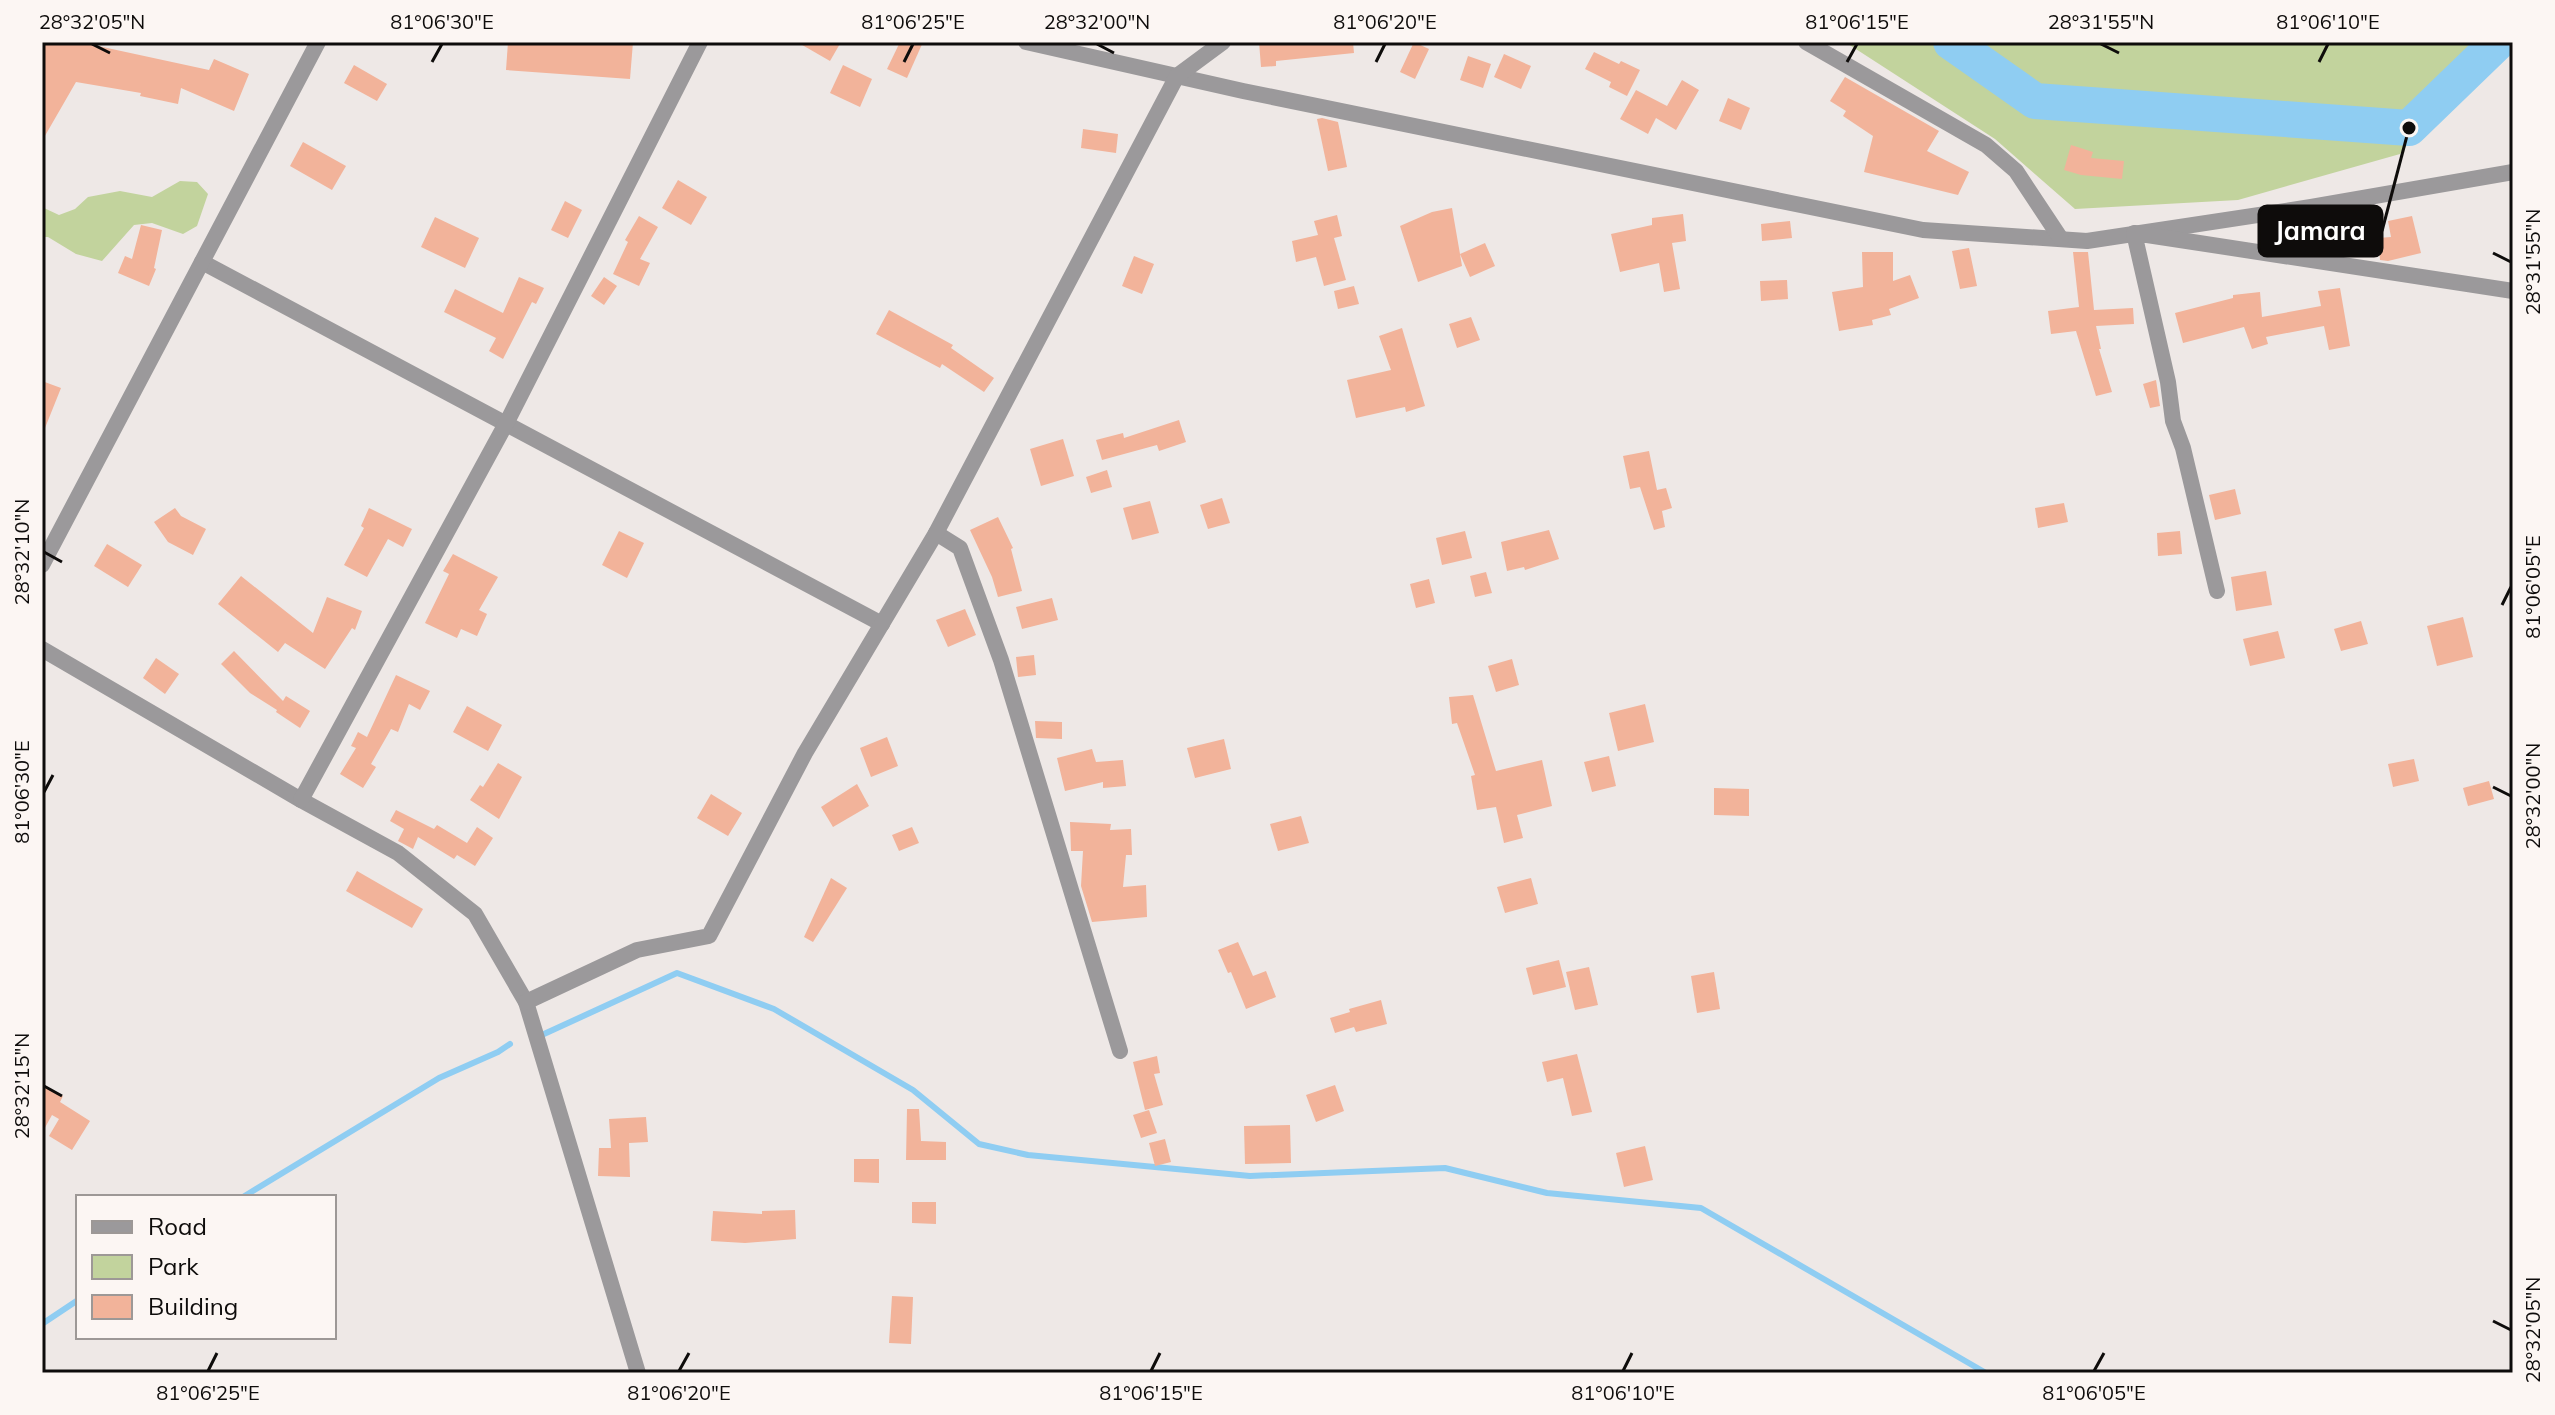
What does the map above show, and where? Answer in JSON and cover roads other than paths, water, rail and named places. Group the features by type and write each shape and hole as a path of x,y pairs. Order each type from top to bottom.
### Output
{"street":[{"path":"42,565 318,42"},
{"path":"301,800 505,424 700,42"},
{"path":"1026,42 1923,230 2087,241 2513,172"},
{"path":"526,1002 637,950 709,936 805,753 936,533 1177,76 1223,42"},
{"path":"1806,42 1986,145 2016,171 2061,239"},
{"path":"2134,233 2513,291"},
{"path":"2134,233 2168,382 2173,421 2183,448 2217,591"},
{"path":"202,262 882,624"},
{"path":"936,533 960,548 1001,660 1120,1051"},
{"path":"42,649 398,853 475,914 526,1002 638,1373"}],"waterway":[{"path":"1951,42 2035,101 2409,128 2498,42"},
{"path":"544,1034 677,973 774,1009 913,1090 979,1144 1028,1155 1250,1176 1445,1168 1547,1193 1701,1208 1986,1373"},
{"path":"246,1195 439,1078 510,1044"},
{"path":"42,1324 76,1301"}],"place":[{"name":"Jamara","path":"2409,128"}]}
